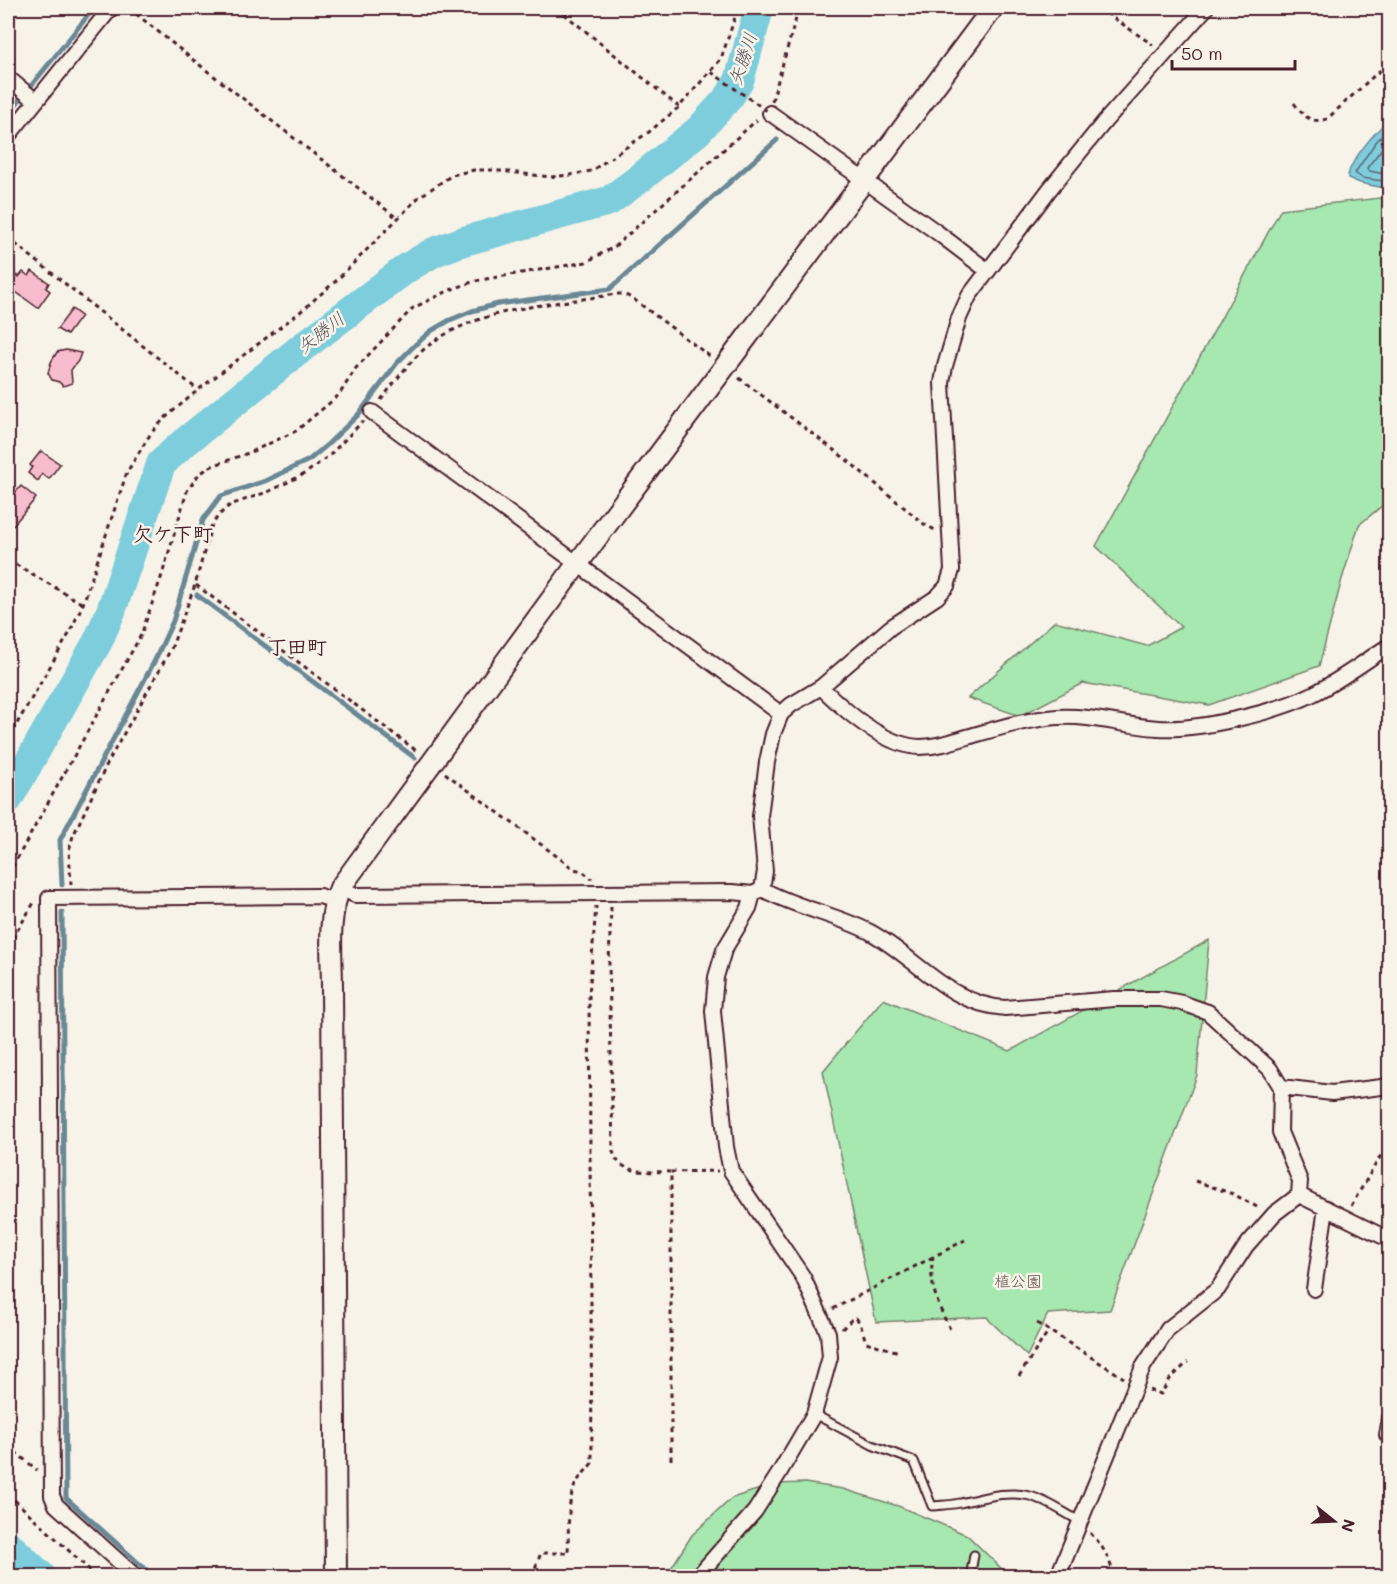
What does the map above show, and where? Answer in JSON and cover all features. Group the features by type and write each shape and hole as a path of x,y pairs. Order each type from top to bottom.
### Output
{"street":[{"path":"8,136 111,8"},
{"path":"336,1576 332,924 337,894 578,563 993,8"},
{"path":"698,1576 755,1511 814,1414 830,1357 828,1333 803,1277 731,1171 712,1011 716,977 724,950 749,908 765,871 760,816 767,762 781,714 791,705 821,687 891,627 937,597 947,586 952,570 943,374 959,318 969,296 1048,190 1164,53 1206,8"},
{"path":"8,78 36,101"},
{"path":"770,113 988,271"},
{"path":"372,412 781,714"},
{"path":"821,687 839,705 873,730 896,741 919,747 943,744 1016,722 1058,717 1084,718 1158,728 1215,723 1279,707 1311,695 1346,675 1389,645"},
{"path":"135,1576 56,1505 52,1496 49,898 757,891 871,933 955,993 989,1007 1005,1008 1114,999 1161,999 1208,1012 1270,1069 1281,1088 1280,1132 1300,1181 1299,1195 1275,1214 1246,1246 1218,1289 1168,1329 1143,1367 1059,1576"},
{"path":"1281,1088 1332,1092 1389,1086"},
{"path":"1299,1195 1389,1240"},
{"path":"1314,1289 1326,1208"},
{"path":"1389,1418 1387,1435 1389,1436"}],"lane":[{"path":"814,1414 872,1445 914,1461 932,1506 959,1503 982,1497 1028,1495 1045,1501 1079,1523"},
{"path":"972,1576 970,1572 974,1555"}],"path":[{"path":"129,8 397,218"},
{"path":"557,8 679,107"},
{"path":"8,739 69,633 82,604 127,472 151,433 165,418 300,312 337,280 419,197 452,176 474,170 492,170 550,177 571,176 591,171 649,132 679,107 721,59 738,8"},
{"path":"1099,8 1164,53"},
{"path":"1294,103 1307,118 1315,121 1327,119 1389,61"},
{"path":"711,72 770,113"},
{"path":"8,238 198,390"},
{"path":"71,899 69,850 73,836 108,762 171,649 195,585 211,527 218,516 230,506 306,473 330,455 372,412 409,363 457,328 496,314 616,294 632,297 847,460 924,524 949,533"},
{"path":"8,560 82,604"},
{"path":"195,585 574,869 591,877 597,894 589,996 591,1463 576,1483 572,1495 568,1553 541,1553 532,1576"},
{"path":"1389,762 1382,792 1389,860"},
{"path":"611,894 609,963 612,1150 615,1159 627,1169 671,1172 731,1171"},
{"path":"8,946 32,904 38,899 49,898"},
{"path":"1345,1216 1389,1140"},
{"path":"671,1172 671,1460"},
{"path":"1195,1181 1233,1194 1275,1214"},
{"path":"821,1315 965,1240"},
{"path":"933,1257 931,1268 935,1297 950,1329"},
{"path":"828,1333 839,1330 856,1318 866,1342 899,1352"},
{"path":"1037,1323 1135,1384 1161,1394 1170,1379 1188,1362"},
{"path":"1019,1376 1049,1330"},
{"path":"8,1446 52,1482"},
{"path":"8,1494 96,1576"},
{"path":"1079,1523 1103,1547 1114,1576"}],"green space":[{"path":"1389,197 1389,500 1359,525 1319,666 1209,705 1083,683 1020,716 968,698 1055,621 1147,646 1181,627 1096,546 1281,209"},
{"name":"植公園","path":"1209,940 1197,1075 1110,1310 1048,1314 1027,1356 987,1317 876,1322 823,1071 883,999 1010,1051"},
{"path":"805,1483 843,1489 898,1506 967,1535 1005,1572 1004,1576 666,1576 692,1535 732,1498 776,1484"}],"water":[{"path":"1389,120 1389,189 1348,178 1357,156"}],"building":[{"path":"8,87 17,96 8,107"},
{"path":"32,271 49,283 46,288 50,291 38,308 9,287 17,275 19,277 23,272 29,276"},
{"path":"72,309 81,316 67,335 57,329"},
{"path":"66,350 81,353 71,370 72,383 63,386 52,380 48,373 57,352"},
{"path":"41,451 60,464 49,479 42,474 38,481 28,473 32,467 30,465"},
{"path":"21,486 36,498 9,530 8,497 12,491 15,493"}],"waterway":[{"path":"31,86 94,8"},
{"name":"矢勝川","path":"8,799 98,641 111,611 161,464 304,346 407,268 434,252 464,241 609,201 639,179 698,131 729,97 739,81 759,8"},
{"path":"8,115 20,99"},
{"path":"62,885 60,840 155,660 173,621 203,520 221,496 265,481 309,460 358,415 397,363 415,345 431,331 450,320 498,304 610,289 777,140"},
{"path":"197,595 415,758"},
{"path":"62,912 66,1498 153,1576"},
{"name":"矢勝川","path":"8,1545 41,1576"}],"district":[{"name":"欠ケ下町","path":"173,534"},
{"name":"丁田町","path":"297,647"}]}
